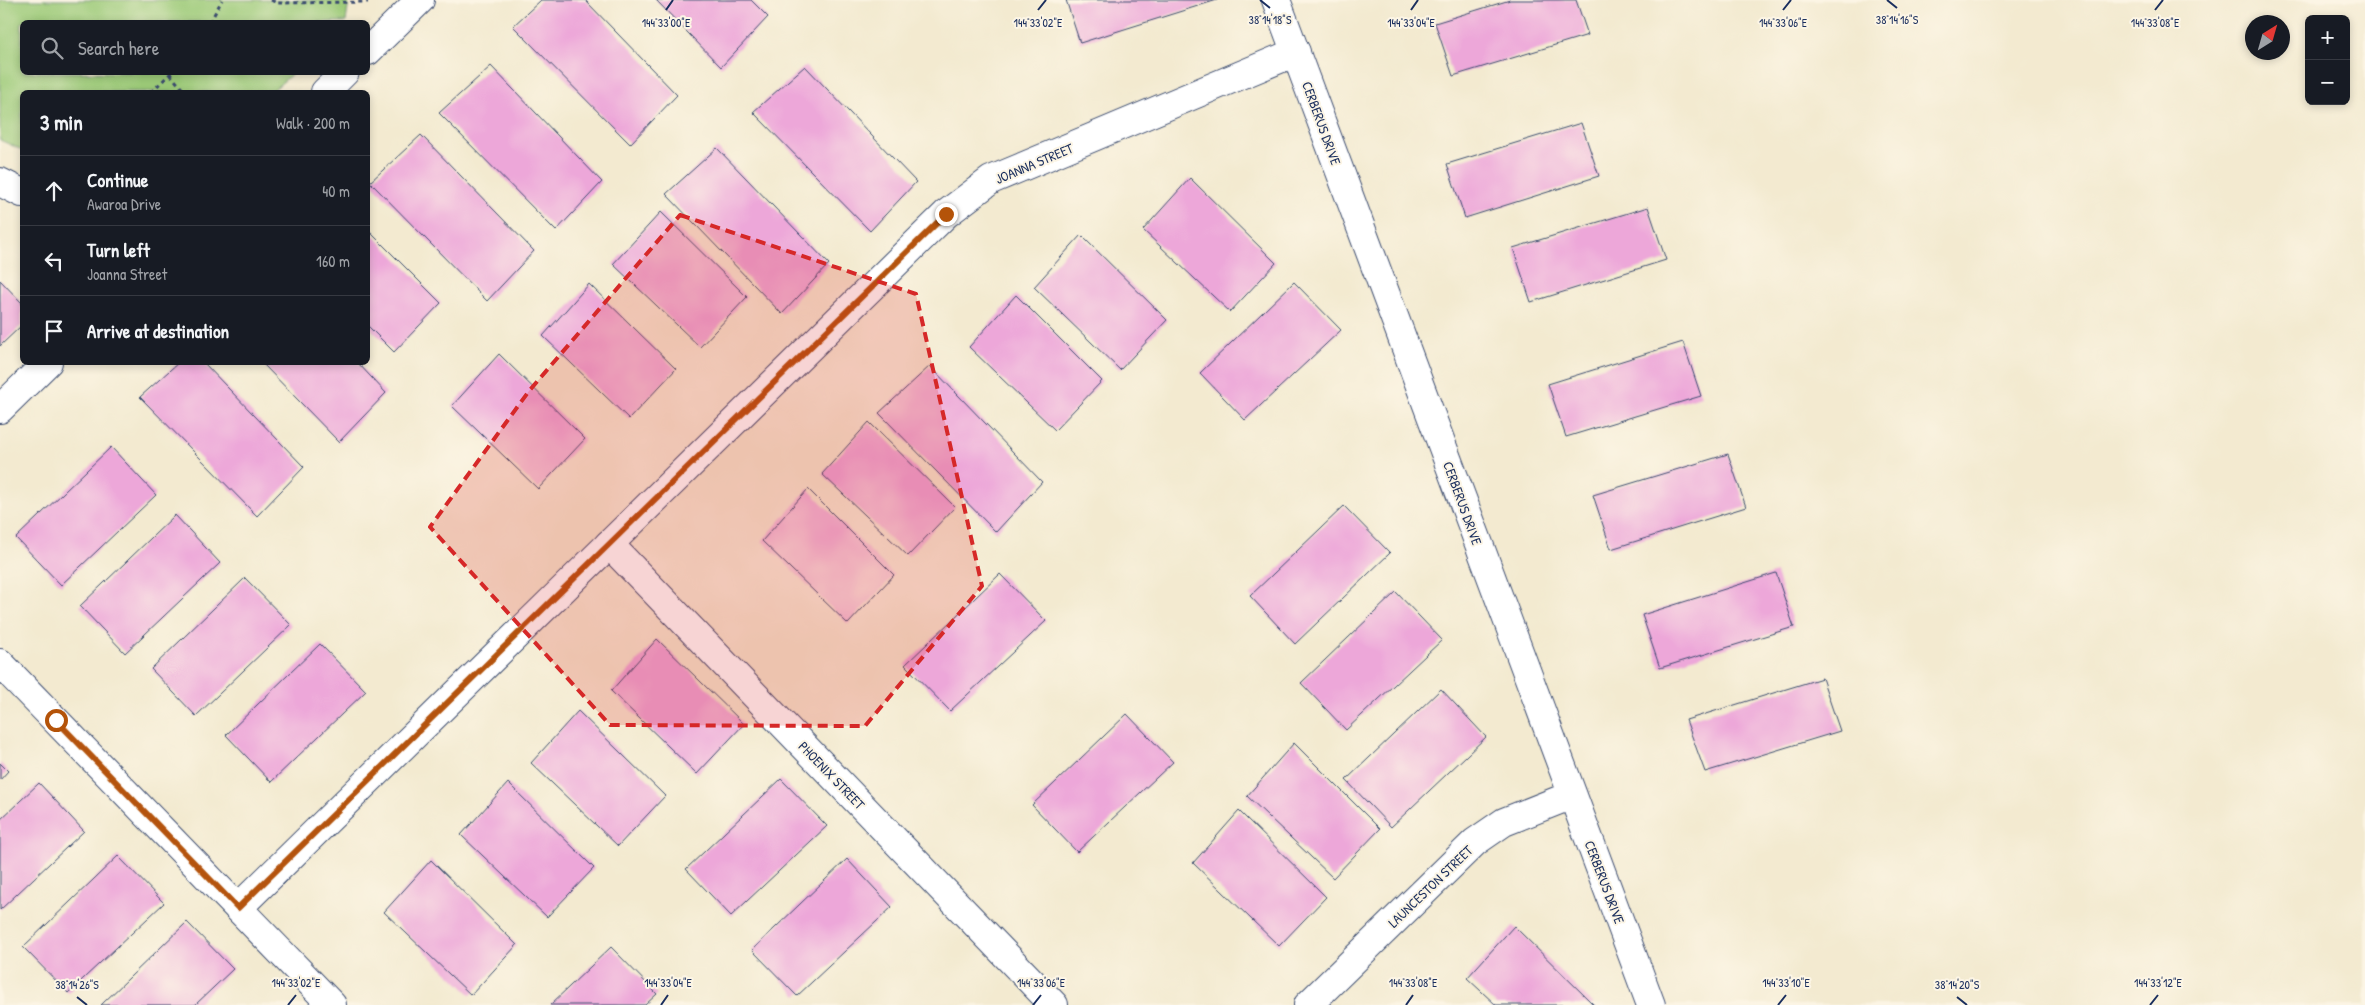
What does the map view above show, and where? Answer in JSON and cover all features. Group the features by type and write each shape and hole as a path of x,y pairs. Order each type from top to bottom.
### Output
{"street":[{"path":"370,49 418,0"},
{"name":"CERBERUS DRIVE","path":"1276,0 1650,1005"},
{"name":"JOANNA STREET","path":"238,908 946,214 991,180 1296,52"},
{"path":"327,90 343,75"},
{"path":"0,182 20,192"},
{"path":"0,409 45,365"},
{"name":"PHOENIX STREET","path":"609,544 1054,1005"},
{"path":"0,663 332,1005"},
{"name":"LAUNCESTON STREET","path":"1308,1005 1475,842 1504,822 1572,795"}],"path":[{"path":"211,20 222,0"},
{"path":"271,0 277,3 418,0"},
{"path":"154,90 169,75"},
{"path":"172,75 183,90"}],"highlighted area":[{"path":"680,215 916,294 982,586 865,726 610,725 430,527 529,391"}],"green space":[{"path":"0,0 349,0 346,20 20,20 20,75 291,75 273,90 20,90 20,149 0,140"}],"building":[{"path":"541,0 585,0 677,95 630,144 513,26"},
{"path":"656,0 751,0 768,17 721,67"},
{"path":"1066,0 1217,0 1080,43"},
{"path":"1510,0 1576,0 1588,35 1453,76 1435,23"},
{"path":"491,66 602,182 556,231 439,113"},
{"path":"805,66 916,182 870,231 753,112"},
{"path":"1581,123 1599,176 1465,218 1447,164"},
{"path":"421,135 534,251 487,301 370,182"},
{"path":"717,148 829,264 782,314 666,194"},
{"path":"1190,178 1276,263 1230,312 1143,230"},
{"path":"1648,207 1666,260 1531,302 1513,248"},
{"path":"661,212 747,297 700,347 613,264"},
{"path":"370,232 441,303 394,352 370,328"},
{"path":"1081,235 1167,320 1120,370 1034,287"},
{"path":"0,280 20,301 20,327 0,346"},
{"path":"1294,282 1341,330 1245,420 1200,373"},
{"path":"589,284 676,369 629,419 543,336"},
{"path":"1016,295 1102,381 1055,430 969,347"},
{"path":"1683,342 1701,396 1566,437 1548,384"},
{"path":"499,354 585,439 538,489 452,406"},
{"path":"176,365 206,365 304,467 257,516 140,397"},
{"path":"264,365 360,365 386,393 339,442"},
{"path":"930,366 1042,482 996,532 879,413"},
{"path":"869,422 955,507 908,556 822,474"},
{"path":"111,447 156,495 61,585 16,538"},
{"path":"1728,454 1746,507 1611,549 1593,495"},
{"path":"808,489 894,575 848,624 762,541"},
{"path":"1344,506 1390,553 1295,644 1250,596"},
{"path":"175,515 220,563 125,653 80,606"},
{"path":"1776,573 1794,627 1660,668 1642,615"},
{"path":"1000,574 1046,621 950,711 905,665"},
{"path":"245,578 291,625 196,716 151,669"},
{"path":"1396,592 1442,640 1346,730 1301,683"},
{"path":"657,639 744,724 697,774 611,691"},
{"path":"320,644 366,691 271,782 226,735"},
{"path":"1822,678 1840,731 1705,772 1686,720"},
{"path":"1441,689 1486,737 1391,827 1346,780"},
{"path":"578,711 665,796 618,846 531,763"},
{"path":"1127,714 1173,762 1077,852 1032,805"},
{"path":"1294,743 1380,829 1333,878 1247,796"},
{"path":"0,763 8,771 0,780"},
{"path":"781,779 827,826 731,916 686,869"},
{"path":"39,783 84,831 0,910 0,820"},
{"path":"508,783 594,868 547,917 461,835"},
{"path":"1239,811 1326,897 1279,946 1193,863"},
{"path":"118,856 164,903 68,993 23,947"},
{"path":"847,859 892,907 797,996 752,950"},
{"path":"431,860 517,945 471,995 384,912"},
{"path":"187,922 233,969 195,1005 101,1005"},
{"path":"1514,926 1594,1005 1496,1005 1467,978"},
{"path":"611,947 657,994 645,1005 550,1005"}],"route":[{"path":"56,720 238,908 946,214"}]}
